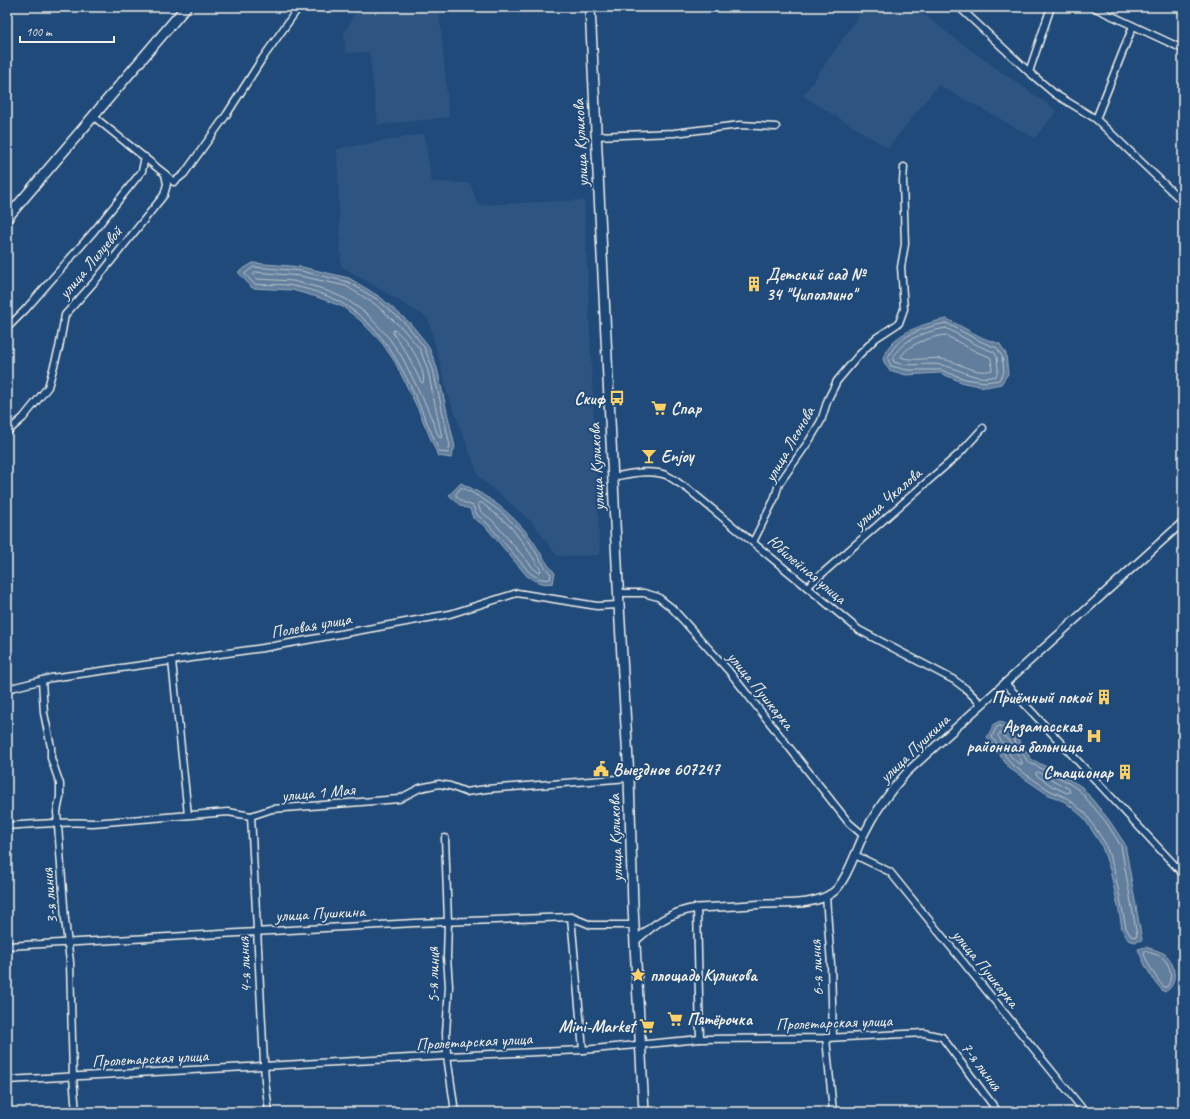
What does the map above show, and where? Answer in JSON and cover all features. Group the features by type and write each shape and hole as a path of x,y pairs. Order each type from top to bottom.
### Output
{"main road":[{"path":"7,218 186,7"},
{"name":"улица Куликова","path":"590,7 618,605 629,778 634,925"},
{"path":"634,925 644,1112"}],"street":[{"path":"93,116 174,182 184,174 227,114 262,59 299,7"},
{"path":"959,7 1055,94 1096,119 1183,202"},
{"path":"1029,72 1051,7"},
{"path":"1093,7 1183,49"},
{"path":"1096,119 1133,26"},
{"path":"596,136 674,133 740,125 776,127"},
{"name":"улица Лилуевой","path":"7,328 25,310 94,231 142,171 145,157"},
{"name":"улица Леонова","path":"753,542 774,500 779,484 821,421 828,399 837,381 858,356 876,338 899,323 904,309 900,267 905,244 904,167"},
{"name":"улица Лилуевой","path":"7,432 23,418 48,387 59,348 65,315 96,280 164,195 167,184 165,174"},
{"name":"улица Чкалова","path":"807,587 960,453 983,428"},
{"name":"Юбилейная улица","path":"612,477 641,472 656,472 666,475 688,489 859,630 954,680 982,704"},
{"name":"улица Пушкина","path":"635,941 650,928 673,913 697,908 807,902 826,896 838,888 882,801 907,772 1183,522"},
{"name":"Полевая улица","path":"7,689 42,680 263,648 450,614 517,593 597,606 618,605"},
{"name":"улица Пушкарка","path":"618,593 644,593 658,597 672,608 728,670 849,823 864,835"},
{"path":"172,661 188,815"},
{"name":"3-я линия","path":"42,680 44,713 51,747 51,758 60,784 57,823 67,943 70,962 73,1077 76,1112"},
{"path":"1005,683 1183,874"},
{"name":"улица 1 Мая","path":"7,826 78,822 93,824 228,812 251,816 272,810 399,799 420,788 439,784 450,786 466,792 486,789 629,778"},
{"name":"4-я линия","path":"251,816 264,1066 269,1112"},
{"name":"5-я линия","path":"445,838 448,922 447,957 449,986 446,1033 447,1056 455,1112"},
{"name":"улица Пушкарка","path":"855,855 890,872 1085,1112"},
{"name":"6-я линия","path":"826,896 831,965 833,1038"},
{"path":"697,908 700,1039"},
{"path":"571,917 582,1050"},
{"name":"улица Пушкина","path":"7,946 448,922 571,917 591,924 634,925"},
{"name":"Пролетарская улица","path":"7,1080 582,1050 700,1039 833,1038 924,1033 942,1037"},
{"name":"7-я линия","path":"942,1037 998,1112"},
{"path":"826,1038 833,1112"}],"shaded area":[{"path":"360,7 439,7 449,117 378,125 369,52 346,53 344,33 356,11"},
{"path":"855,7 914,7 969,49 1057,111 1035,138 938,85 888,148 803,96 862,11"},
{"path":"424,134 432,182 470,183 478,205 584,200 600,555 557,556 532,522 479,477 448,395 428,318 341,266 337,149"}],"water":[{"path":"253,263 302,267 349,278 380,297 410,323 428,345 437,368 455,447 451,458 438,456 418,409 395,362 382,343 361,321 343,307 317,297 292,290 252,288 238,272"},
{"path":"947,319 983,338 1000,344 1006,354 1008,374 1001,384 986,387 964,383 940,373 906,375 889,370 883,360 886,351 893,342 915,328"},
{"path":"461,483 491,500 516,520 534,542 548,565 555,573 553,583 546,584 533,580 527,576 485,526 473,518 470,509 461,506 449,495"},
{"path":"1000,721 1007,725 1015,734 1031,759 1082,787 1109,820 1125,844 1142,940 1135,942 1128,940 1122,929 1110,870 1101,844 1083,817 1065,802 1047,794 1009,768 987,737 994,724"},
{"path":"1146,947 1165,954 1172,963 1174,980 1169,989 1164,992 1149,972 1138,949"}],"place":[{"name":"Детский сад № 34 \"Чиполлино\"","path":"754,284"},
{"name":"Скиф","path":"617,398"},
{"name":"Спар","path":"659,408"},
{"name":"Enjoy","path":"649,456"},
{"name":"Приёмный покой","path":"1104,697"},
{"name":"Арзамасская районная больница","path":"1094,736"},
{"name":"Выездное 607247","path":"601,769"},
{"name":"Стационар","path":"1125,772"},
{"name":"площадь Куликова","path":"638,975"},
{"name":"Пятёрочка","path":"675,1019"},
{"name":"Mini-Market","path":"647,1026"}]}
